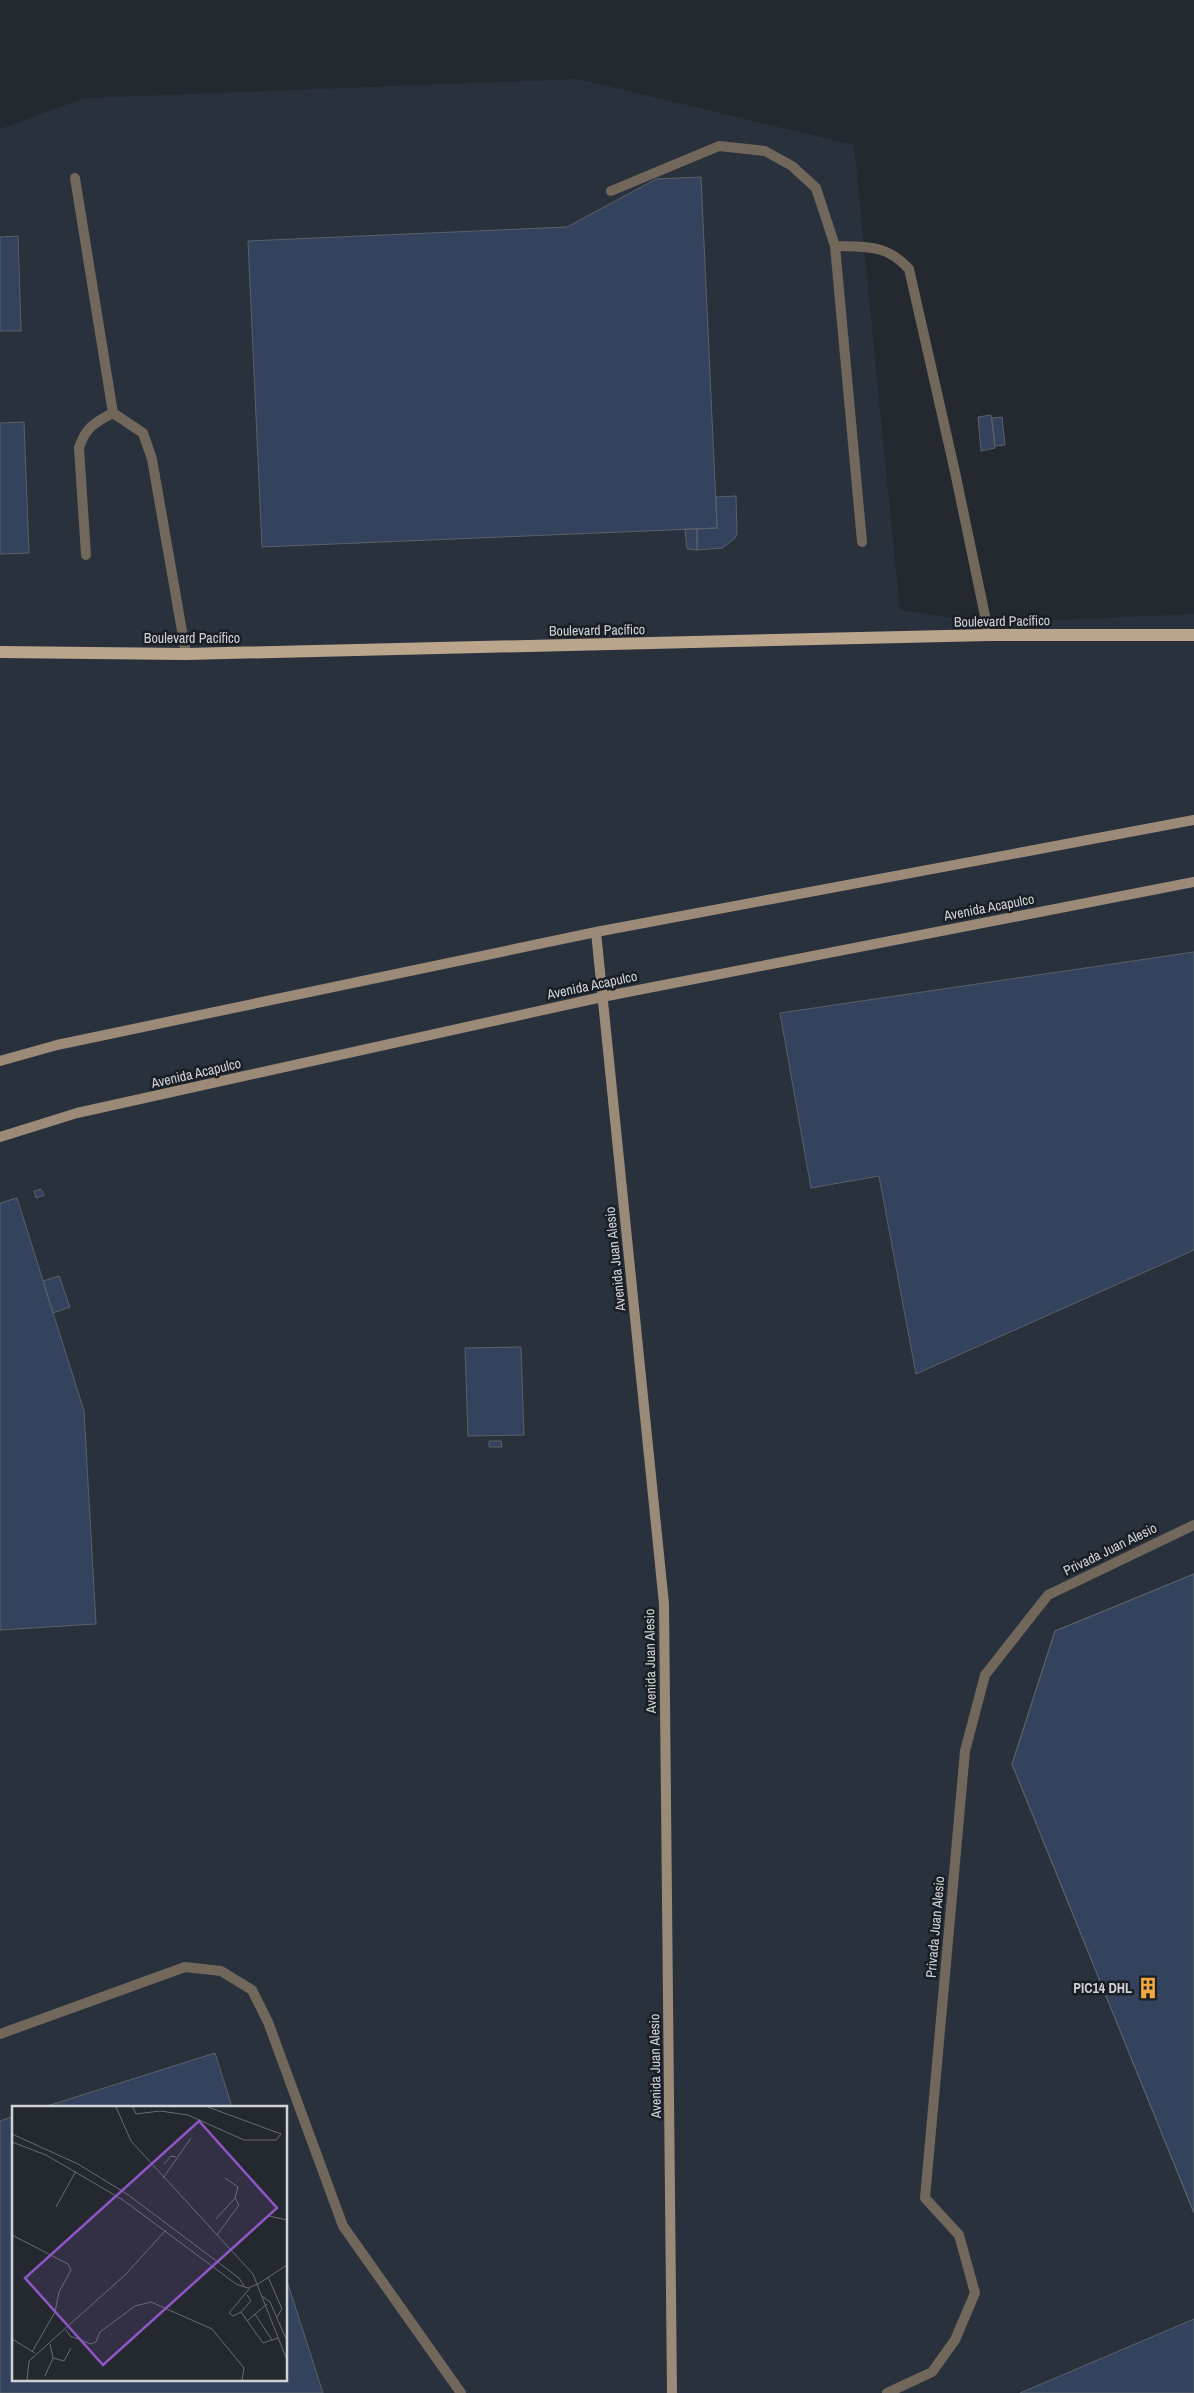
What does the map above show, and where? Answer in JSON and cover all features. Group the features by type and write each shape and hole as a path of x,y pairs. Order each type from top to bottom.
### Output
{"main road":[{"name":"Boulevard Pacífico","path":"0,652 186,654 989,635 1194,635"},
{"path":"0,1061 57,1045 596,932 1194,820"},
{"name":"Avenida Acapulco","path":"0,1136 77,1113 602,997 1194,882"},
{"name":"Avenida Juan Alesio","path":"596,932 664,1604 672,2393"}],"lane":[{"path":"611,191 719,146 765,151 792,166 816,188 835,246 862,542"},
{"path":"75,178 113,413 143,433 152,459 186,654"},
{"path":"835,246 878,248 896,256 909,269 955,472 989,635"},
{"path":"86,555 79,448 83,434 94,422 113,413"},
{"name":"Privada Juan Alesio","path":"888,2393 932,2372 955,2340 975,2293 959,2235 925,2198 965,1751 985,1675 1048,1594 1194,1525"},
{"path":"0,2034 186,1967 221,1971 252,1990 268,2022 343,2226 461,2393"}],"shaded area":[{"path":"578,79 854,145 900,610 987,623 1194,614 1194,2393 0,2393 0,129 85,98"}],"building":[{"path":"701,177 717,528 262,547 248,241 567,227 656,179"},
{"path":"18,236 21,331 0,331 0,237"},
{"path":"991,415 995,448 981,451 978,417"},
{"path":"1002,417 1005,445 995,446 992,418"},
{"path":"24,422 29,553 0,554 0,423"},
{"path":"736,496 737,534 734,539 722,548 697,550 697,529 717,528 716,497"},
{"path":"685,529 697,529 697,550 687,549"},
{"path":"1194,952 1194,1250 916,1374 879,1176 811,1188 780,1013"},
{"path":"41,1189 44,1195 36,1198 34,1191"},
{"path":"17,1198 84,1411 96,1624 0,1630 0,1203"},
{"path":"59,1276 70,1307 53,1313 43,1281"},
{"path":"521,1347 524,1435 468,1436 465,1348"},
{"path":"489,1441 501,1441 502,1447 489,1447"},
{"name":"PIC14 DHL","path":"1194,1574 1194,2213 1012,1764 1055,1631"},
{"name":"PIC14 DHL","path":"1194,1574 1194,2213 1012,1764 1055,1631"},
{"path":"215,2053 232,2106 47,2106"},
{"path":"12,2117 12,2380 288,2380 288,2284 323,2393 0,2393 0,2121"},
{"path":"1194,2319 1194,2393 1020,2393"}],"place":[{"name":"PIC14 DHL","path":"1148,1988"}]}
